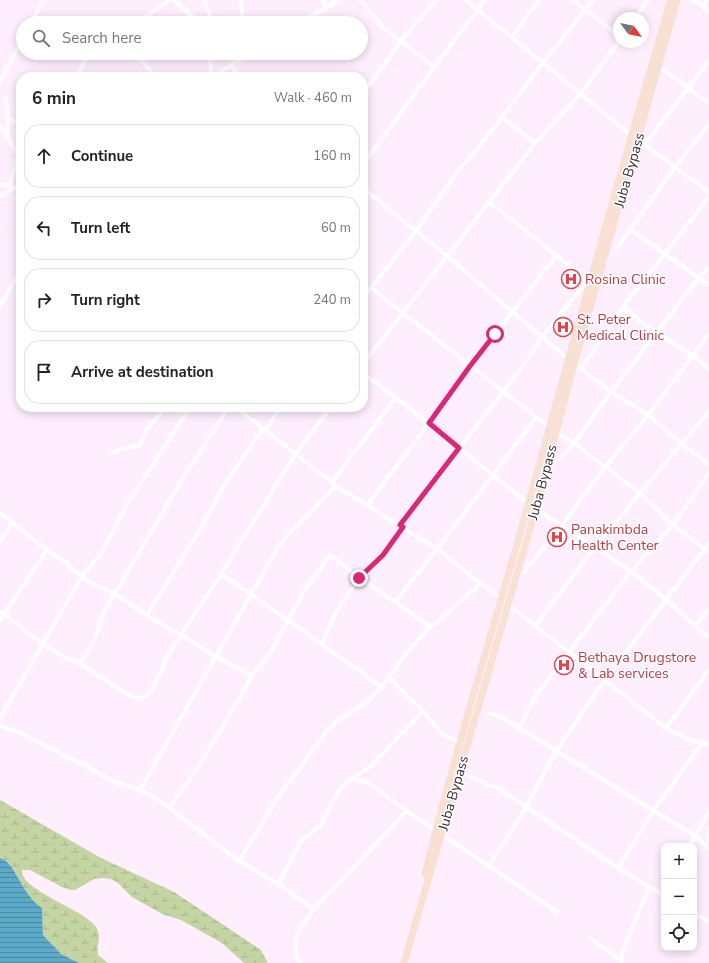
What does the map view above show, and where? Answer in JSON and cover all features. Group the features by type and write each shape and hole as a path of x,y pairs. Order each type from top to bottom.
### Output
{"main road":[{"name":"Juba Bypass","path":"403,963 438,832 536,508 671,0"},
{"name":"Juba Bypass","path":"655,64 677,0"},
{"name":"Juba Bypass","path":"456,771 459,742 502,599 589,281 635,138"}],"street":[{"path":"35,16 43,0"},
{"path":"147,16 169,0"},
{"path":"174,0 191,16"},
{"path":"206,0 210,16"},
{"path":"241,0 242,16"},
{"path":"323,0 326,8"},
{"path":"312,16 339,0"},
{"path":"361,0 382,27 434,67"},
{"path":"368,87 400,42 436,0"},
{"path":"466,0 542,64 581,93 635,138 709,192"},
{"path":"368,158 485,0"},
{"path":"512,38 539,0"},
{"path":"573,0 613,31"},
{"path":"368,292 416,231 456,173 480,146 542,64 594,0"},
{"path":"639,12 648,0"},
{"path":"692,0 703,6 709,12"},
{"path":"703,6 707,0"},
{"path":"368,357 535,143 581,93 613,48"},
{"path":"0,82 16,51"},
{"path":"79,72 86,60"},
{"path":"139,60 152,72"},
{"path":"210,60 211,72"},
{"path":"219,72 240,60"},
{"path":"644,145 709,62"},
{"path":"655,64 709,103"},
{"path":"230,65 236,72"},
{"path":"6,98 8,118 7,137"},
{"path":"501,117 535,143"},
{"path":"8,118 16,122"},
{"path":"617,248 675,167 709,124"},
{"path":"0,125 16,152"},
{"path":"0,196 11,187 16,171"},
{"path":"0,185 11,187 16,186"},
{"path":"368,192 448,256 580,369 648,415 682,444 709,464"},
{"path":"580,369 623,307 709,197"},
{"path":"322,644 335,614 359,578 383,555 402,526 459,448 526,362 542,337 589,281 488,202"},
{"path":"630,230 709,286"},
{"path":"367,505 470,366 557,255"},
{"path":"557,462 574,443 698,277 709,268"},
{"path":"0,306 16,279"},
{"path":"371,288 549,428 574,443 640,493 673,525 709,552"},
{"path":"623,307 656,333 694,356 709,369"},
{"path":"524,572 605,467 694,356 709,334"},
{"path":"368,377 396,397 529,503 561,526 631,571 709,637"},
{"path":"332,482 396,397"},
{"path":"535,626 595,547 709,411"},
{"path":"111,453 124,448 138,446 146,429 161,412"},
{"path":"0,718 82,576 101,554 125,508 187,412"},
{"path":"78,662 86,655 95,638 104,612 181,481 226,412"},
{"path":"242,412 336,486 437,549 666,728 678,736 709,744"},
{"path":"147,615 202,526 226,482 277,412"},
{"path":"2,612 42,643 62,656 78,662 125,694 135,698 143,698 147,696 153,688 168,655 221,574 296,453 327,412"},
{"path":"395,602 536,418"},
{"path":"519,728 537,694 631,571 673,525 709,473"},
{"path":"140,790 205,676 214,656 278,547 336,486"},
{"path":"0,513 46,550 70,565 69,566 90,582 115,594 214,656 252,676"},
{"path":"0,541 12,523"},
{"path":"489,866 526,807 556,751 604,681 709,543"},
{"path":"0,620 2,612 46,550"},
{"path":"170,808 204,758 252,676 271,651 306,588 330,555 359,578 430,626"},
{"path":"221,574 382,687"},
{"path":"239,861 276,800 322,737 336,722 364,704 382,687 402,659 430,626 436,623 481,584"},
{"path":"695,625 709,610"},
{"path":"666,728 709,670"},
{"path":"389,678 423,711 442,734 459,742"},
{"path":"278,884 301,841 321,825 335,797 345,783 371,766 423,711"},
{"path":"488,713 499,716 519,728 695,836 709,848"},
{"path":"0,726 21,733 68,758 87,765 98,773 116,782 140,790 170,808 239,861 278,884 314,909"},
{"path":"618,868 653,811 702,743"},
{"path":"456,771 500,789 618,868 661,894"},
{"path":"352,779 367,782 557,912"},
{"path":"300,963 294,948 295,939 302,924 314,909 407,810"},
{"path":"691,843 709,812"},
{"path":"709,828 709,841"},
{"path":"590,938 621,962 649,887"},
{"path":"697,915 709,922"}],"green space":[{"path":"0,800 101,858 174,892 261,950 268,963 244,963 222,943 181,920 162,914 132,897 118,883 111,879 94,879 75,890 71,890 62,887 30,870 22,870 24,877 31,885 90,920 98,930 99,934 98,955 108,963 79,963 61,954 43,935 42,908 35,903 24,889 10,865 0,858"}],"water":[{"path":"0,858 10,865 24,889 35,903 42,908 43,935 61,954 79,963 0,963"}],"place":[{"name":"Rosina Clinic","path":"571,279"},
{"name":"St. Peter Medical Clinic","path":"563,327"},
{"name":"Panakimbda Health Center","path":"557,537"},
{"name":"Bethaya Drugstore & Lab services","path":"564,665"}],"route":[{"path":"359,578 383,555 403,527 400,525 459,448 429,423 495,334"}]}
